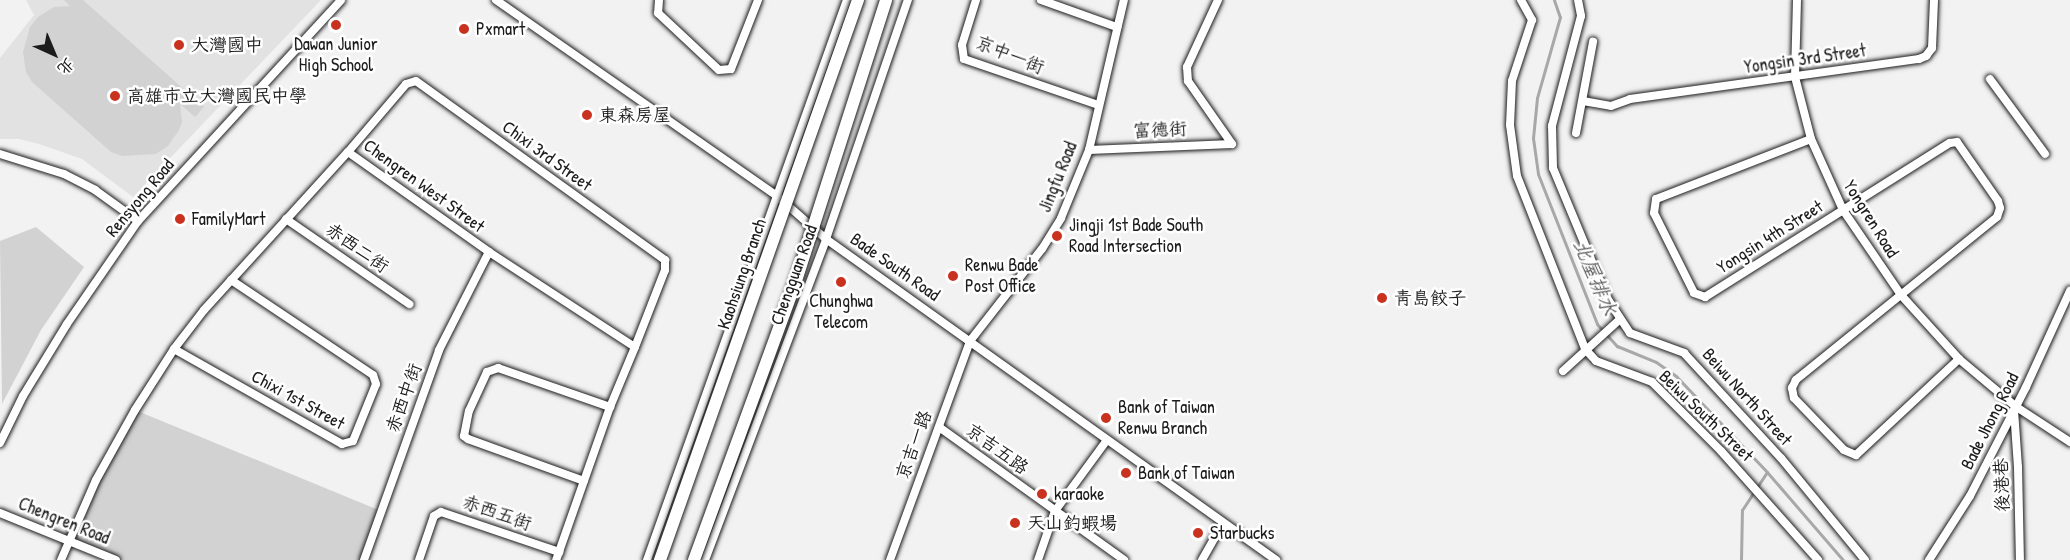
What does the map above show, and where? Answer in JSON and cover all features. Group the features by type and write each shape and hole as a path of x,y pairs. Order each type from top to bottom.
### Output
{"highway":[{"name":"Kaohsiung Branch","path":"660,560 858,0"},
{"path":"694,560 794,287 886,0"}],"street":[{"name":"Rensyong Road","path":"0,443 23,396 67,324 138,221 341,0"},
{"name":"Bade South Road","path":"496,0 778,197 826,239 1276,560"},
{"path":"660,0 658,13 719,69 732,69 758,0"},
{"path":"647,560 847,0"},
{"name":"Chengguan Road","path":"705,560 826,239 908,0"},
{"name":"京中一街","path":"976,0 962,45 964,59 1098,105"},
{"path":"1041,0 1117,27"},
{"name":"Jingfu Road","path":"970,341 1042,249 1061,218 1089,150 1124,0"},
{"name":"富德街","path":"1089,150 1232,144 1188,81 1187,67 1218,0"},
{"path":"1521,0 1532,20 1512,81 1510,125 1516,176 1585,349"},
{"name":"Beiwu North Street","path":"1578,0 1581,16 1552,126 1553,168 1616,322 1630,333 1684,353 1788,466 1865,560"},
{"name":"Yongren Road","path":"1797,0 1795,77 1811,139 1843,210 1901,294 1959,359 2014,408 2070,442"},
{"name":"Yongsin 3rd Street","path":"1582,101 1611,106 1630,99 1864,68 1926,56 1932,48 1934,0"},
{"path":"1576,133 1593,42"},
{"path":"1990,79 2045,154"},
{"name":"Chixi 3rd Street","path":"348,152 406,84 416,81 665,260 665,270 636,347"},
{"name":"Yongsin 4th Street","path":"1811,139 1656,199 1653,204 1654,213 1694,293 1705,297 1950,143 1957,142 1998,201 2000,208 1997,217 1796,380 1792,388 1794,398 1844,450 1856,455 1959,359"},
{"name":"Chengren West Street","path":"61,560 96,480 135,410 174,349 231,280 348,152 489,252 636,347"},
{"path":"0,154 64,174 95,190 138,221"},
{"name":"赤西二街","path":"286,219 409,304"},
{"name":"赤西中街","path":"364,560 439,350 489,252"},
{"name":"Chixi 1st Street","path":"174,349 342,444 353,441 376,384 374,375 231,280"},
{"name":"Bade Jhong Road","path":"1929,560 1970,496 2070,291"},
{"path":"1563,371 1616,322"},
{"name":"京吉一路","path":"890,560 970,341"},
{"path":"558,556 610,407 636,347"},
{"name":"Beiwu South Street","path":"1585,349 1596,361 1652,382 1738,468 1818,560"},
{"path":"584,481 468,439 464,436 469,411 487,372 498,368 610,407"},
{"name":"後港巷","path":"2014,408 2020,560"},
{"name":"京吉五路","path":"939,427 1124,560"},
{"path":"1038,560 1055,511 1107,440"},
{"name":"赤西五街","path":"419,560 434,516 441,512 558,556"},
{"name":"Chengren Road","path":"0,513 116,560"},
{"path":"1202,560 1223,522"}],"shaded area":[{"name":"高雄市立大灣國民中學","path":"26,0 321,0 133,197 82,159 19,139 0,139 0,58 34,15"},
{"path":"64,0 83,0 204,107 195,117 180,104 182,122 179,130 168,146 156,154 122,156 111,152 32,82 26,72 23,52 30,27 38,17 54,7 70,6"},
{"path":"36,227 84,267 41,330 2,404 0,241"},
{"path":"135,410 381,511 364,560 116,560 68,542"}],"waterway":[{"name":"北屋排水","path":"1554,0 1560,17 1537,98 1533,138 1538,174 1597,324 1617,346 1656,362 1676,376 1767,472 1843,560"},
{"name":"北屋排水","path":"1741,560 1742,510 1767,472"}],"place":[{"name":"Dawan Junior High School","path":"336,25"},
{"name":"Pxmart","path":"464,29"},
{"name":"大灣國中","path":"179,45"},
{"name":"高雄市立大灣國民中學","path":"115,96"},
{"name":"東森房屋","path":"587,115"},
{"name":"FamilyMart","path":"180,219"},
{"name":"Jingji 1st Bade South Road Intersection","path":"1057,236"},
{"name":"Renwu Bade Post Office","path":"953,276"},
{"name":"Chunghwa Telecom","path":"841,282"},
{"name":"青島餃子","path":"1382,298"},
{"name":"Bank of Taiwan Renwu Branch","path":"1106,418"},
{"name":"Bank of Taiwan","path":"1126,473"},
{"name":"karaoke","path":"1042,494"},
{"name":"天山釣蝦場","path":"1015,523"},
{"name":"Starbucks","path":"1198,533"}]}
